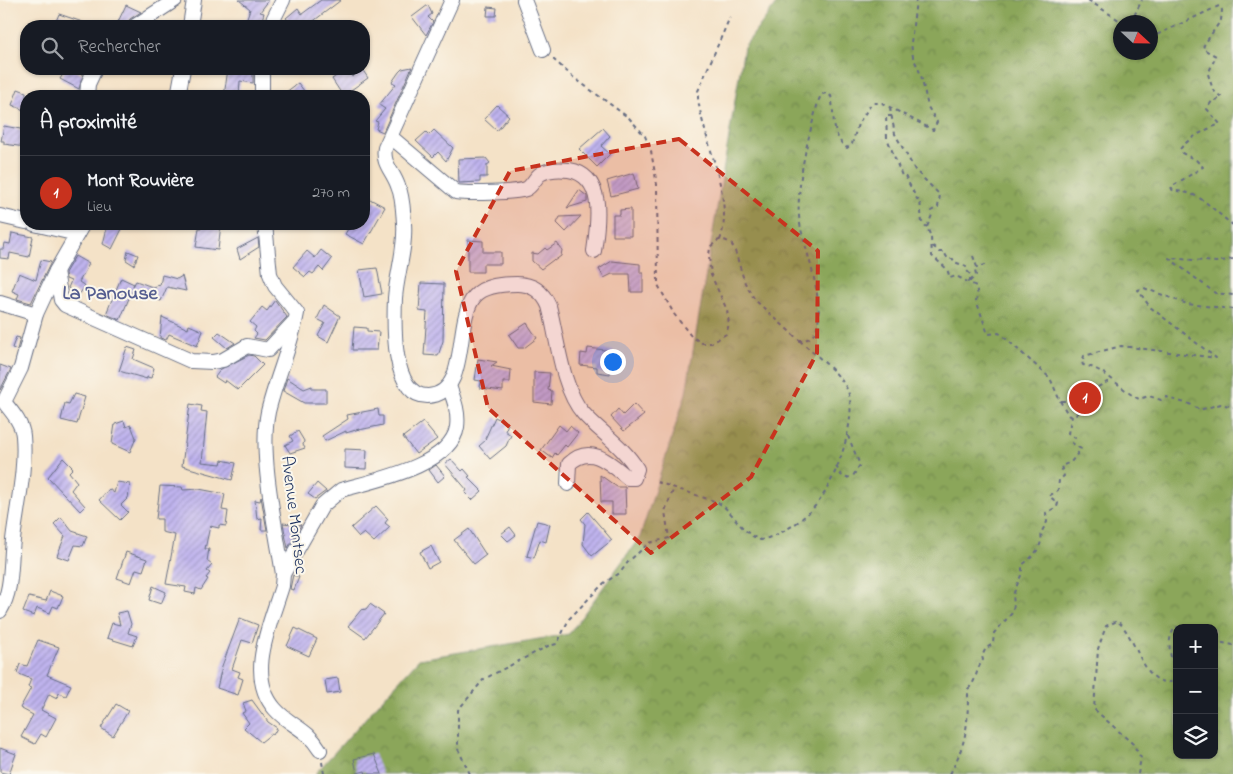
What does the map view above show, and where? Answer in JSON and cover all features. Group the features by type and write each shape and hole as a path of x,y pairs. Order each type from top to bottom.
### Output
{"street":[{"path":"144,20 175,0"},
{"path":"191,20 194,0"},
{"path":"273,20 283,0"},
{"path":"452,0 383,157 398,185 404,228 395,297 398,365 401,376 407,385 421,394 428,396 449,386 454,377 467,312 475,296 485,289 497,286 518,284 537,290 545,296 549,306 574,400 582,412 637,469 634,478 628,478 604,458 585,454 576,457 569,464 568,484"},
{"path":"524,0 543,50"},
{"path":"88,90 92,75"},
{"path":"179,90 181,75"},
{"path":"262,75 262,90"},
{"path":"391,137 456,192 520,191 530,186 542,173 562,169 583,174 590,180 596,195 598,225 594,251"},
{"path":"0,216 20,221"},
{"path":"0,611 9,591 13,540 20,494 23,434 18,420 2,404 21,368 36,314 56,271 79,230"},
{"path":"56,271 61,300 65,305 191,361 213,362 223,360 247,346 268,350 295,321 297,313 275,286 270,274 266,230"},
{"path":"0,303 36,314"},
{"name":"Avenue Montsec","path":"295,321 268,411 264,440 283,574 282,586 260,663 261,681 266,696 276,710 313,737 320,750"},
{"path":"283,574 322,506 330,497 340,490 416,467 430,460 446,446 454,436 456,427 456,406 449,386"}],"path":[{"path":"799,340 812,338 817,329 819,315 817,288 800,227 798,199 821,95 830,96 836,134 847,148 852,144 858,124 872,104 882,104 930,130 934,130 937,126 928,107 921,75 913,57 912,44 916,0"},
{"path":"1088,0 1113,16"},
{"path":"1135,15 1142,0"},
{"path":"1158,34 1207,10 1219,6 1222,10 1221,20 1203,49 1216,56 1208,74 1213,90 1222,98 1212,101 1207,109 1220,124 1205,130 1180,149 1182,153 1203,166 1171,187 1172,191 1188,191 1196,195 1233,225"},
{"path":"543,50 572,77 629,118 645,136 651,151 657,185 658,285 674,314 691,336 702,343 712,343 726,334 729,324 727,310 711,275 709,256 710,247 720,240 724,228 724,208 698,98 698,90 730,16"},
{"path":"890,108 895,134 915,170 940,196 938,207 932,211 927,226"},
{"path":"892,116 886,116 887,138 902,176 905,176 917,199 920,200 922,223 927,226 933,246 932,256 947,269 950,278 956,276 976,286 978,296 976,300 988,334 999,333 1050,378 1065,412 1072,416"},
{"path":"656,482 692,492 725,506 744,532 761,540 781,533 814,507 823,496 848,436 851,403 847,390 840,380 755,300 745,283 735,251 730,243 720,240"},
{"path":"933,246 939,252 944,252 948,259 953,259 960,266 966,266 966,270 970,274 969,282"},
{"path":"973,256 978,268"},
{"path":"1233,259 1216,262 1169,258 1215,292 1233,295"},
{"path":"969,282 976,275 975,271 978,268 988,264"},
{"path":"1233,309 1186,304 1144,288 1138,290 1150,307 1216,358 1121,346 1084,356 1083,365 1100,369 1111,380 1121,385 1126,392 1139,399 1149,396 1161,400 1167,397 1176,402 1186,402 1199,410 1221,404 1233,407"},
{"path":"950,774 961,752 968,728 968,690 976,681 978,666 986,648 993,644 994,633 1012,612 1014,605 1013,594 1022,574 1022,565 1036,553 1042,536 1041,533 1047,522 1046,513 1057,507 1058,503 1049,496 1058,490 1059,480 1064,476 1061,466 1070,462 1081,449 1072,443 1075,438 1068,432 1072,416 1076,415 1092,390 1111,380"},
{"path":"1060,401 1066,401 1076,407 1084,404"},
{"path":"836,466 841,475 846,478 857,471 860,465 848,436"},
{"path":"470,774 458,749 458,710 484,679 548,646 556,644 569,619 604,583 620,574 628,562 649,543 669,538 665,511 674,488"},
{"path":"1138,774 1141,758 1133,744 1094,709 1098,649 1106,626 1117,620 1122,624 1129,632 1146,671 1160,681 1173,682"},
{"path":"1173,630 1169,650 1173,661"},
{"path":"1218,642 1233,645"}],"highlighted area":[{"path":"679,139 818,251 817,353 751,477 651,553 488,408 456,271 510,171"}],"green space":[{"path":"779,0 1233,0 1233,774 315,774 419,659 569,634 640,537 686,393 744,47"}],"building":[{"path":"239,0 269,0 260,12 264,13 262,20 246,20 250,9"},
{"path":"321,0 341,0 315,20 288,20 286,18 298,8 302,14"},
{"path":"126,5 141,12 129,20 119,20"},
{"path":"428,5 432,14 428,17 433,22 426,35 412,17"},
{"path":"488,7 497,8 496,16 487,16"},
{"path":"59,14 76,20 56,20"},
{"path":"412,67 383,132 376,129 378,122 375,121 385,109 379,105 396,84 392,82 402,69"},
{"path":"62,75 83,75 79,89 60,79"},
{"path":"227,75 253,75 253,83 240,81 239,90 225,90"},
{"path":"338,75 350,75 352,77 354,75 366,75 368,78 351,90 339,90 332,79"},
{"path":"298,83 303,90 289,90"},
{"path":"18,89 21,90 20,108 12,105"},
{"path":"497,105 509,116 497,131 484,119"},
{"path":"4,126 20,129 20,146 4,144 4,141 1,141"},
{"path":"603,128 610,136 601,146 610,154 597,167 579,149"},
{"path":"434,130 453,148 446,161 438,152 433,157 416,141 426,132 429,135"},
{"path":"486,158 490,163 487,165 487,177 480,177 480,182 459,183 458,159"},
{"path":"634,173 638,189 611,196 607,181"},
{"path":"579,190 587,196 587,202 567,208"},
{"path":"370,199 385,207 364,244 345,234 347,230 370,230"},
{"path":"631,209 631,236 613,236 613,215 620,215 620,210"},
{"path":"581,216 566,232 557,223 560,217"},
{"path":"106,230 122,230 112,249 103,244"},
{"path":"199,230 220,230 218,250 196,247"},
{"path":"12,233 33,237 29,257 10,253 9,259 0,258 0,249 4,249 5,243 10,244"},
{"path":"258,238 259,247 240,259 237,249"},
{"path":"468,240 483,241 483,252 501,252 501,264 483,264 483,272 468,272"},
{"path":"557,243 562,250 561,256 541,269 532,261 532,253 538,254 545,248 547,250"},
{"path":"321,250 332,259 323,271 319,267 313,274 310,272 305,277 293,267 307,251 315,258"},
{"path":"128,251 138,255 134,265 126,260"},
{"path":"75,256 89,264 79,282 85,286 79,295 68,288 71,281 66,279 65,273"},
{"path":"41,260 51,262 31,303 17,299 19,294 12,291 19,273 36,280"},
{"path":"612,261 640,264 640,273 643,273 643,292 631,292 630,274 612,274 604,278 599,269"},
{"path":"377,268 382,294 364,297 359,270"},
{"path":"162,275 177,279 182,276 186,291 167,287 161,301 132,291 120,320 106,314 121,278 134,284 133,286 136,281 155,288 157,284 160,285"},
{"path":"421,283 444,284 443,341 438,356 424,355 427,312 419,311"},
{"path":"275,300 287,317 265,340 254,338 257,334 254,331 256,327 250,322 262,307 267,311"},
{"path":"324,305 340,316 328,342 318,336 325,323 317,319"},
{"path":"162,317 188,329 189,325 203,331 197,346 169,334 166,340 160,338"},
{"path":"527,323 537,338 524,348 518,348 509,335"},
{"path":"354,327 367,328 367,331 379,332 377,350 352,350"},
{"path":"219,332 235,343 227,348 214,337"},
{"path":"16,337 20,338 17,350 12,348"},
{"path":"127,347 136,350 133,359 154,368 151,378 147,377 147,379 119,371"},
{"path":"588,348 613,351 610,374 597,372 597,367 580,365 581,353 587,354"},
{"path":"249,355 254,356 263,365 238,390 225,380 224,383 215,377 221,369"},
{"path":"478,359 497,362 491,366 511,370 510,382 503,382 503,391 480,388 481,381 475,380"},
{"path":"0,365 11,369 0,390"},
{"path":"534,372 550,373 548,390 552,391 551,404 534,402"},
{"path":"287,378 304,389 312,386 312,389 326,389 326,403 304,403 283,391"},
{"path":"74,394 85,397 77,424 61,420 65,403 69,404"},
{"path":"190,404 202,406 201,411 207,412 202,462 221,464 222,460 236,463 232,480 182,466"},
{"path":"634,404 644,415 624,431 611,417 618,409 623,415"},
{"path":"378,409 379,416 383,416 383,425 346,433 346,431 325,441 322,436 348,419 347,415"},
{"path":"495,417 508,424 505,431 511,435 506,446 490,459 479,446 486,440"},
{"path":"124,421 126,427 131,425 136,438 130,452 112,444 115,424"},
{"path":"423,422 437,439 416,454 403,437"},
{"path":"559,425 566,431 570,426 578,433 567,447 565,445 552,458 541,450"},
{"path":"298,431 304,441 303,445 305,448 290,453 285,445 293,441 290,436"},
{"path":"345,449 367,450 366,469 345,468"},
{"path":"63,458 73,468 69,472 77,482 71,490 85,506 80,511 48,477"},
{"path":"451,459 462,471 464,469 470,476 468,477 482,491 472,500 465,493 467,490 445,464"},
{"path":"436,465 445,476 438,482 429,470"},
{"path":"600,475 617,487 625,487 626,514 612,514 612,502 601,502"},
{"path":"117,482 130,484 128,498 121,505 128,512 120,520 99,500 109,489 114,493"},
{"path":"317,483 326,491 315,499 308,494"},
{"path":"160,486 182,487 183,490 199,489 225,494 222,510 228,511 226,526 219,525 219,528 210,526 205,549 209,549 207,561 212,565 207,571 210,573 206,578 208,579 201,590 196,588 195,594 185,592 186,587 166,584 175,535 162,532 162,519 156,519"},
{"path":"261,497 267,530 261,530 262,518 257,519 255,500 260,501"},
{"path":"376,506 388,519 385,523 390,527 374,542 364,533 359,537 351,528"},
{"path":"588,512 612,540 592,556 583,544 585,524 581,519"},
{"path":"61,517 72,531 87,536 83,546 75,545 69,560 57,556 65,536 54,524"},
{"path":"537,521 550,524 546,542 540,540 534,558 527,556"},
{"path":"283,523 301,525 288,548 285,534"},
{"path":"510,527 516,535 508,541 501,534"},
{"path":"469,529 486,555 474,564 454,540"},
{"path":"431,546 439,562 428,568 420,552"},
{"path":"126,552 147,559 143,571 136,569 131,583 117,578"},
{"path":"293,575 299,577 294,590 290,589"},
{"path":"153,586 166,592 161,604 149,600"},
{"path":"50,591 63,596 58,608 53,606 50,613 37,608 34,616 23,612 29,597 46,601"},
{"path":"370,604 384,614 365,638 348,626 361,610 366,609"},
{"path":"127,611 131,624 128,633 137,636 133,646 107,638 112,623 120,625 117,613"},
{"path":"240,618 258,625 252,643 242,640 232,669 240,672 238,677 243,679 238,695 217,688 222,666"},
{"path":"295,628 317,639 309,656 287,646"},
{"path":"38,640 59,647 47,675 71,685 66,696 59,693 57,698 49,694 41,710 56,718 46,737 41,734 35,744 21,737 33,715 20,708 31,688 28,687 31,679 17,673 20,664 27,666"},
{"path":"338,678 340,692 327,694 325,680"},
{"path":"252,700 268,722 277,728 273,735 271,734 261,742 244,728 249,723 242,713 246,711 243,703"},
{"path":"116,704 128,711 113,736 101,728"},
{"path":"0,748 16,754 9,774 0,772"},
{"path":"374,754 382,774 366,774 365,771 357,773 354,759"}],"place":[{"name":"Mont Rouvière","path":"1085,398"}],"district":[{"name":"La Panouse","path":"110,294"}]}
